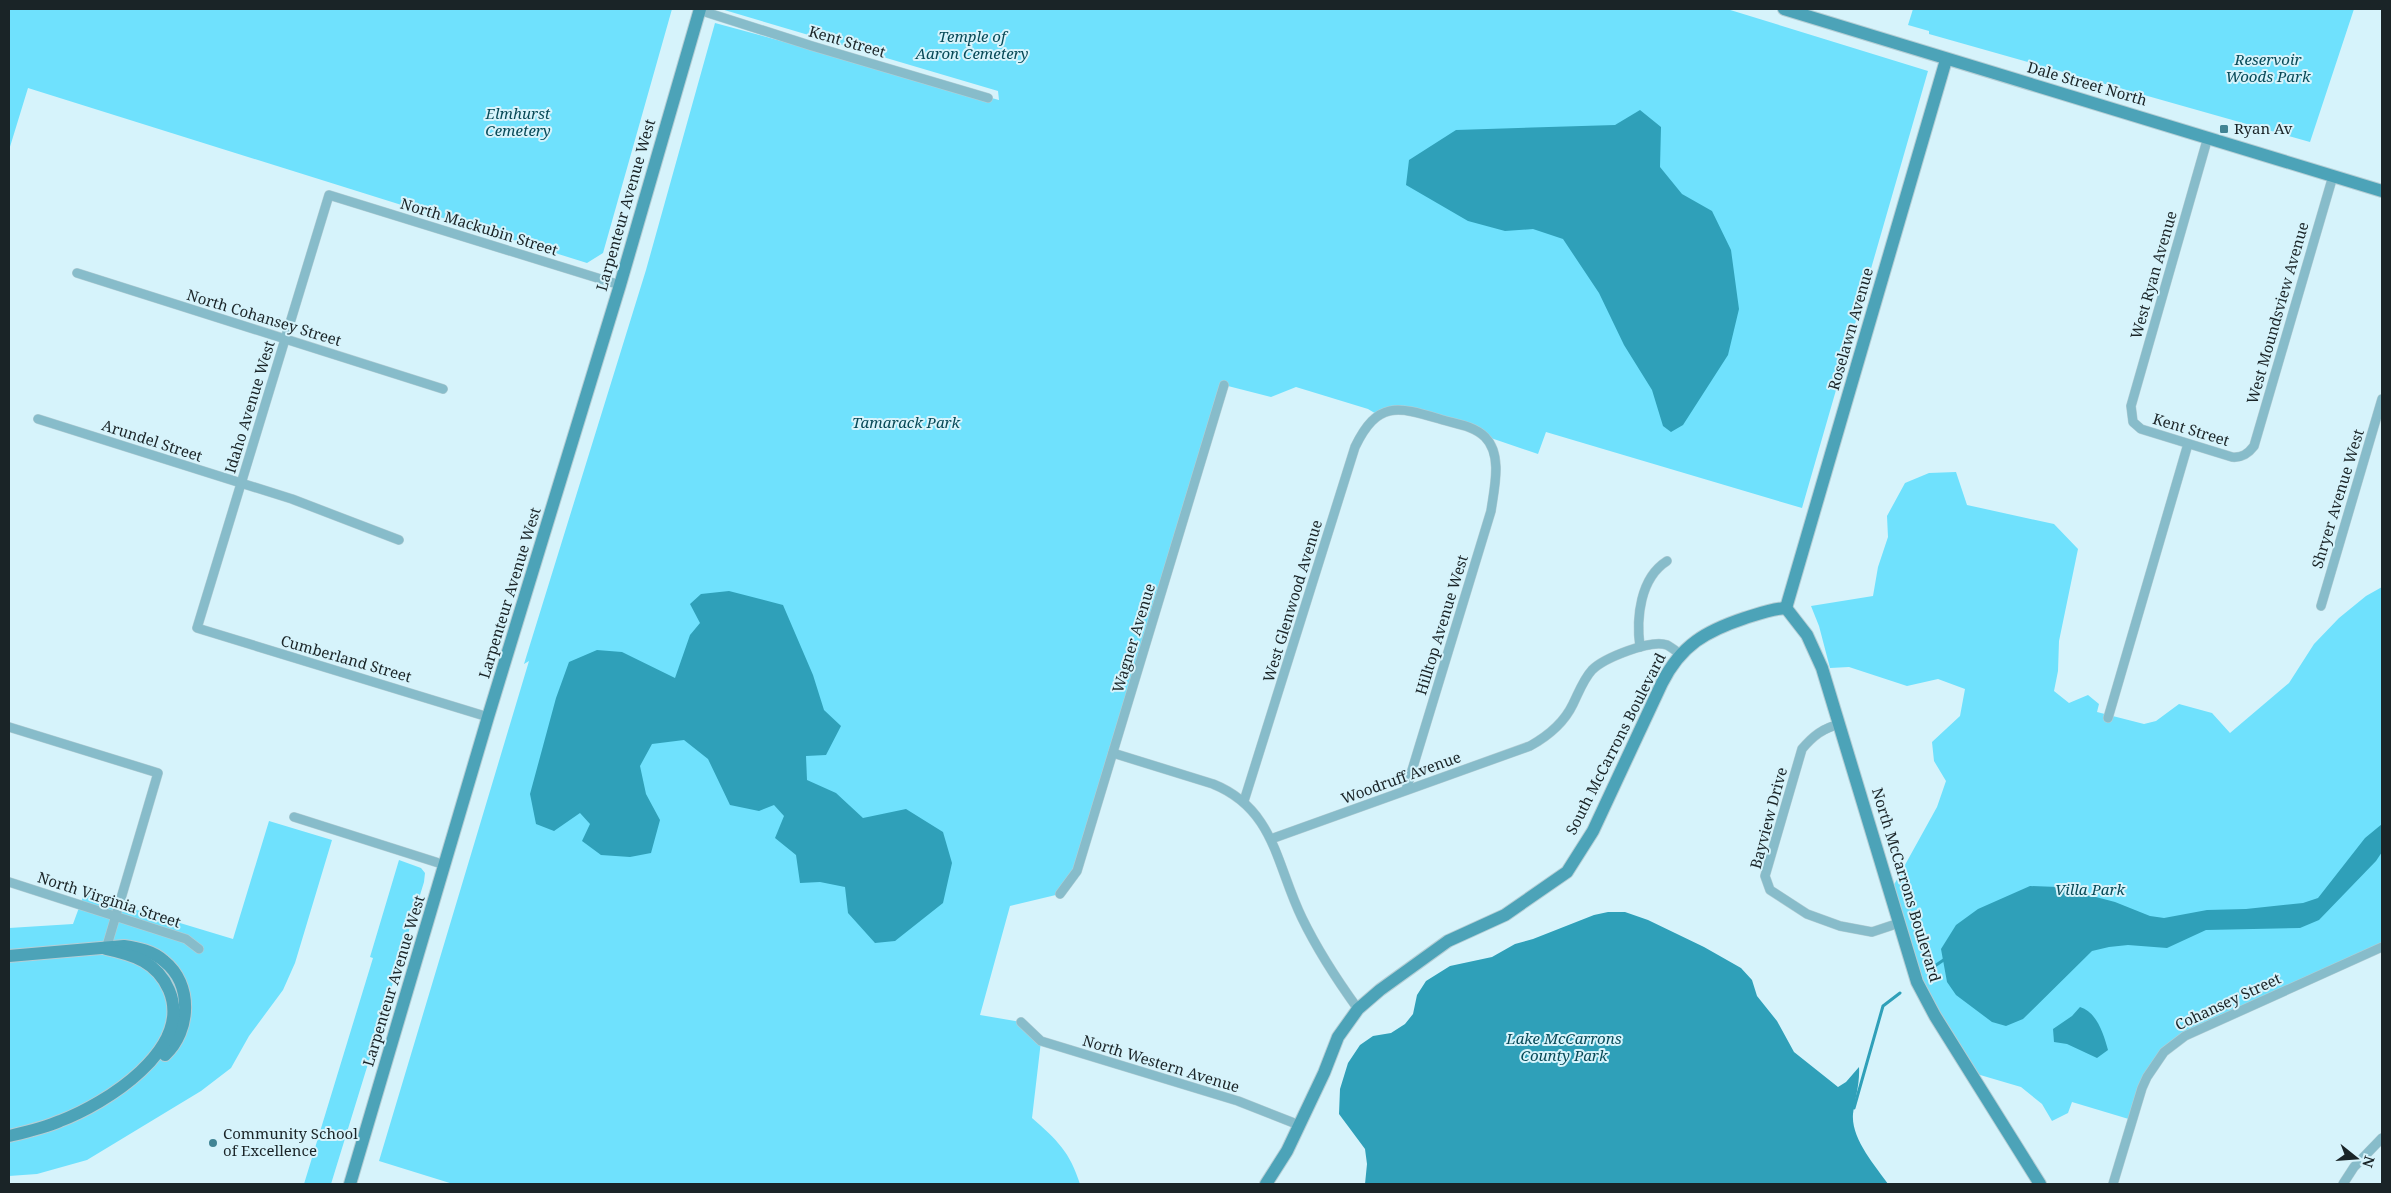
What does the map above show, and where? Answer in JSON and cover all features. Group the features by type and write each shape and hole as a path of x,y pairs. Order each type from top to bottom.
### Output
{"street":[{"name":"Kent Street","path":"699,9 803,44 988,98"},
{"name":"Larpenteur Avenue West","path":"350,1184 488,717 620,285 699,9"},
{"name":"Dale Street North","path":"1784,9 1946,60 2208,137 2382,191"},
{"name":"Roselawn Avenue","path":"1786,608 1946,60"},
{"name":"West Ryan Avenue","path":"2133,422 2131,406 2208,137"},
{"name":"West Moundsview Avenue","path":"2245,455 2254,446 2333,176"},
{"name":"North Mackubin Street","path":"330,195 620,285"},
{"name":"Idaho Avenue West","path":"196,628 330,195"},
{"name":"North Cohansey Street","path":"77,273 443,389"},
{"name":"Wagner Avenue","path":"1060,894 1077,871 1224,385"},
{"name":"Shryer Avenue West","path":"2321,606 2382,399"},
{"name":"West Glenwood Avenue","path":"1244,801 1355,447 1364,428 1378,415 1394,410 1406,409 1469,427 1485,437 1492,450 1496,466"},
{"name":"Arundel Street","path":"38,420 305,504 399,540"},
{"name":"Kent Street","path":"2133,422 2141,429 2232,457 2245,455"},
{"path":"2108,718 2188,444"},
{"name":"Hilltop Avenue West","path":"1406,790 1490,511 1496,466"},
{"path":"1640,647 1638,631 1639,609 1655,569 1667,561"},
{"name":"South McCarrons Boulevard","path":"1266,1184 1287,1151 1324,1073 1338,1037 1358,1008 1448,941 1504,915 1567,872 1593,831 1670,666 1680,654 1703,635 1716,628 1775,609 1786,608"},
{"name":"North McCarrons Boulevard","path":"1786,608 1815,648 1923,996 2040,1184"},
{"name":"Cumberland Street","path":"196,628 488,717"},
{"name":"Woodruff Avenue","path":"1271,838 1521,750 1543,738 1565,718 1583,681 1591,671 1610,657 1640,647 1666,645 1680,654"},
{"name":"Bayview Drive","path":"1840,724 1828,727 1813,736 1802,749 1765,876 1770,890 1808,914 1840,926 1872,932 1899,923"},
{"path":"9,727 158,773 114,915 106,949"},
{"path":"1113,753 1213,784 1244,801 1268,830 1302,917 1332,973 1358,1008"},
{"path":"294,817 445,865"},
{"name":"North Virginia Street","path":"9,882 186,939 199,949"},
{"name":"Cohansey Street","path":"2113,1184 2147,1077 2170,1048 2195,1030 2382,947"},
{"path":"9,956 106,949 138,957 154,967 162,975 173,998 174,1012 171,1030 166,1042 148,1065 117,1090 84,1111 60,1122 9,1136"},
{"name":"North Western Avenue","path":"1021,1022 1041,1041 1238,1101 1299,1125"},
{"path":"2343,1184 2354,1168 2382,1138"}],"green space":[{"name":"Elmhurst Cemetery","path":"9,9 672,9 603,253 587,263 28,88 9,150"},
{"name":"Tamarack Park","path":"721,9 1727,9 1928,71 1802,508 1546,432 1538,454 1406,409 1378,415 1368,409 1296,387 1271,397 1224,385 1077,871 1060,894 1010,906 980,1015 1021,1022 1041,1041 1032,1118 1062,1147 1072,1163 1080,1184 453,1184 379,1161 529,661 524,664 646,270 715,23 999,100 998,91"},
{"name":"Reservoir Woods Park","path":"1913,9 2354,9 2310,142 1929,34 1929,31 1908,25"},
{"name":"Villa Park","path":"1956,472 1967,505 2054,524 2078,549 2059,641 2058,671 2054,691 2069,703 2088,695 2099,704 2097,712 2144,724 2156,721 2179,704 2212,713 2230,733 2289,683 2314,644 2339,618 2366,596 2382,587 2382,947 2195,1030 2154,1065 2132,1120 2072,1102 2068,1113 2052,1121 2042,1104 2021,1087 1970,1072 1935,1016 1890,892 1937,807 1946,781 1934,761 1932,742 1960,716 1965,689 1938,679 1907,686 1849,667 1830,668 1819,626 1811,606 1873,596 1878,567 1888,537 1887,516 1905,483 1929,473"},
{"path":"269,821 332,840 295,963 283,990 249,1036 231,1068 201,1091 87,1160 37,1174 9,1176 9,928 73,924 84,894 233,939"},
{"path":"399,860 421,868 425,873 424,882 331,1184 304,1184 373,958 370,957"}],"shaded area":[{"path":"1640,110 1661,127 1660,167 1682,194 1712,211 1731,250 1739,309 1728,355 1683,425 1671,432 1663,426 1652,390 1624,345 1599,293 1563,239 1533,229 1505,231 1468,221 1406,185 1409,160 1456,130 1615,125"},
{"path":"729,591 783,605 813,675 824,710 841,726 826,755 806,756 807,780 836,793 863,818 906,809 943,832 952,863 943,903 895,941 875,943 848,913 845,887 820,882 800,883 796,855 775,838 784,816 774,805 759,811 730,805 708,759 684,740 652,744 640,766 646,794 660,820 651,853 630,857 601,855 582,841 590,824 580,813 554,831 536,824 530,794 556,698 569,662 597,650 622,652 675,678 690,635 700,623 690,604 701,594"},
{"path":"2382,824 2382,852 2376,861 2319,920 2300,928 2206,930 2167,948 2128,945 2092,951 2023,1019 2006,1026 1992,1022 1956,995 1947,982 1941,949 1956,925 1978,909 2030,886 2058,887 2115,902 2150,916 2164,918 2207,910 2246,909 2303,903 2318,898 2365,838"},
{"name":"Lake McCarrons County Park","path":"1608,912 1625,912 1648,920 1704,947 1741,968 1752,980 1757,996 1777,1021 1794,1052 1838,1087 1846,1082 1859,1067 1853,1123 1865,1151 1888,1184 1365,1184 1367,1164 1365,1149 1339,1114 1340,1089 1348,1063 1360,1045 1373,1036 1391,1033 1405,1024 1413,1014 1417,995 1426,981 1450,966 1492,957 1515,944 1533,939 1594,915"},
{"path":"2080,1007 2091,1014 2099,1025 2108,1050 2097,1058 2067,1044 2054,1042 2053,1029 2072,1016"}],"waterway":[{"path":"1929,970 1945,959"},
{"path":"1854,1108 1883,1006 1900,993"}],"place":[{"name":"Ryan Av","path":"2224,129"},
{"name":"Community School of Excellence","path":"213,1143"}],"park label":[{"name":"Temple of Aaron Cemetery","path":"972,46"}]}
